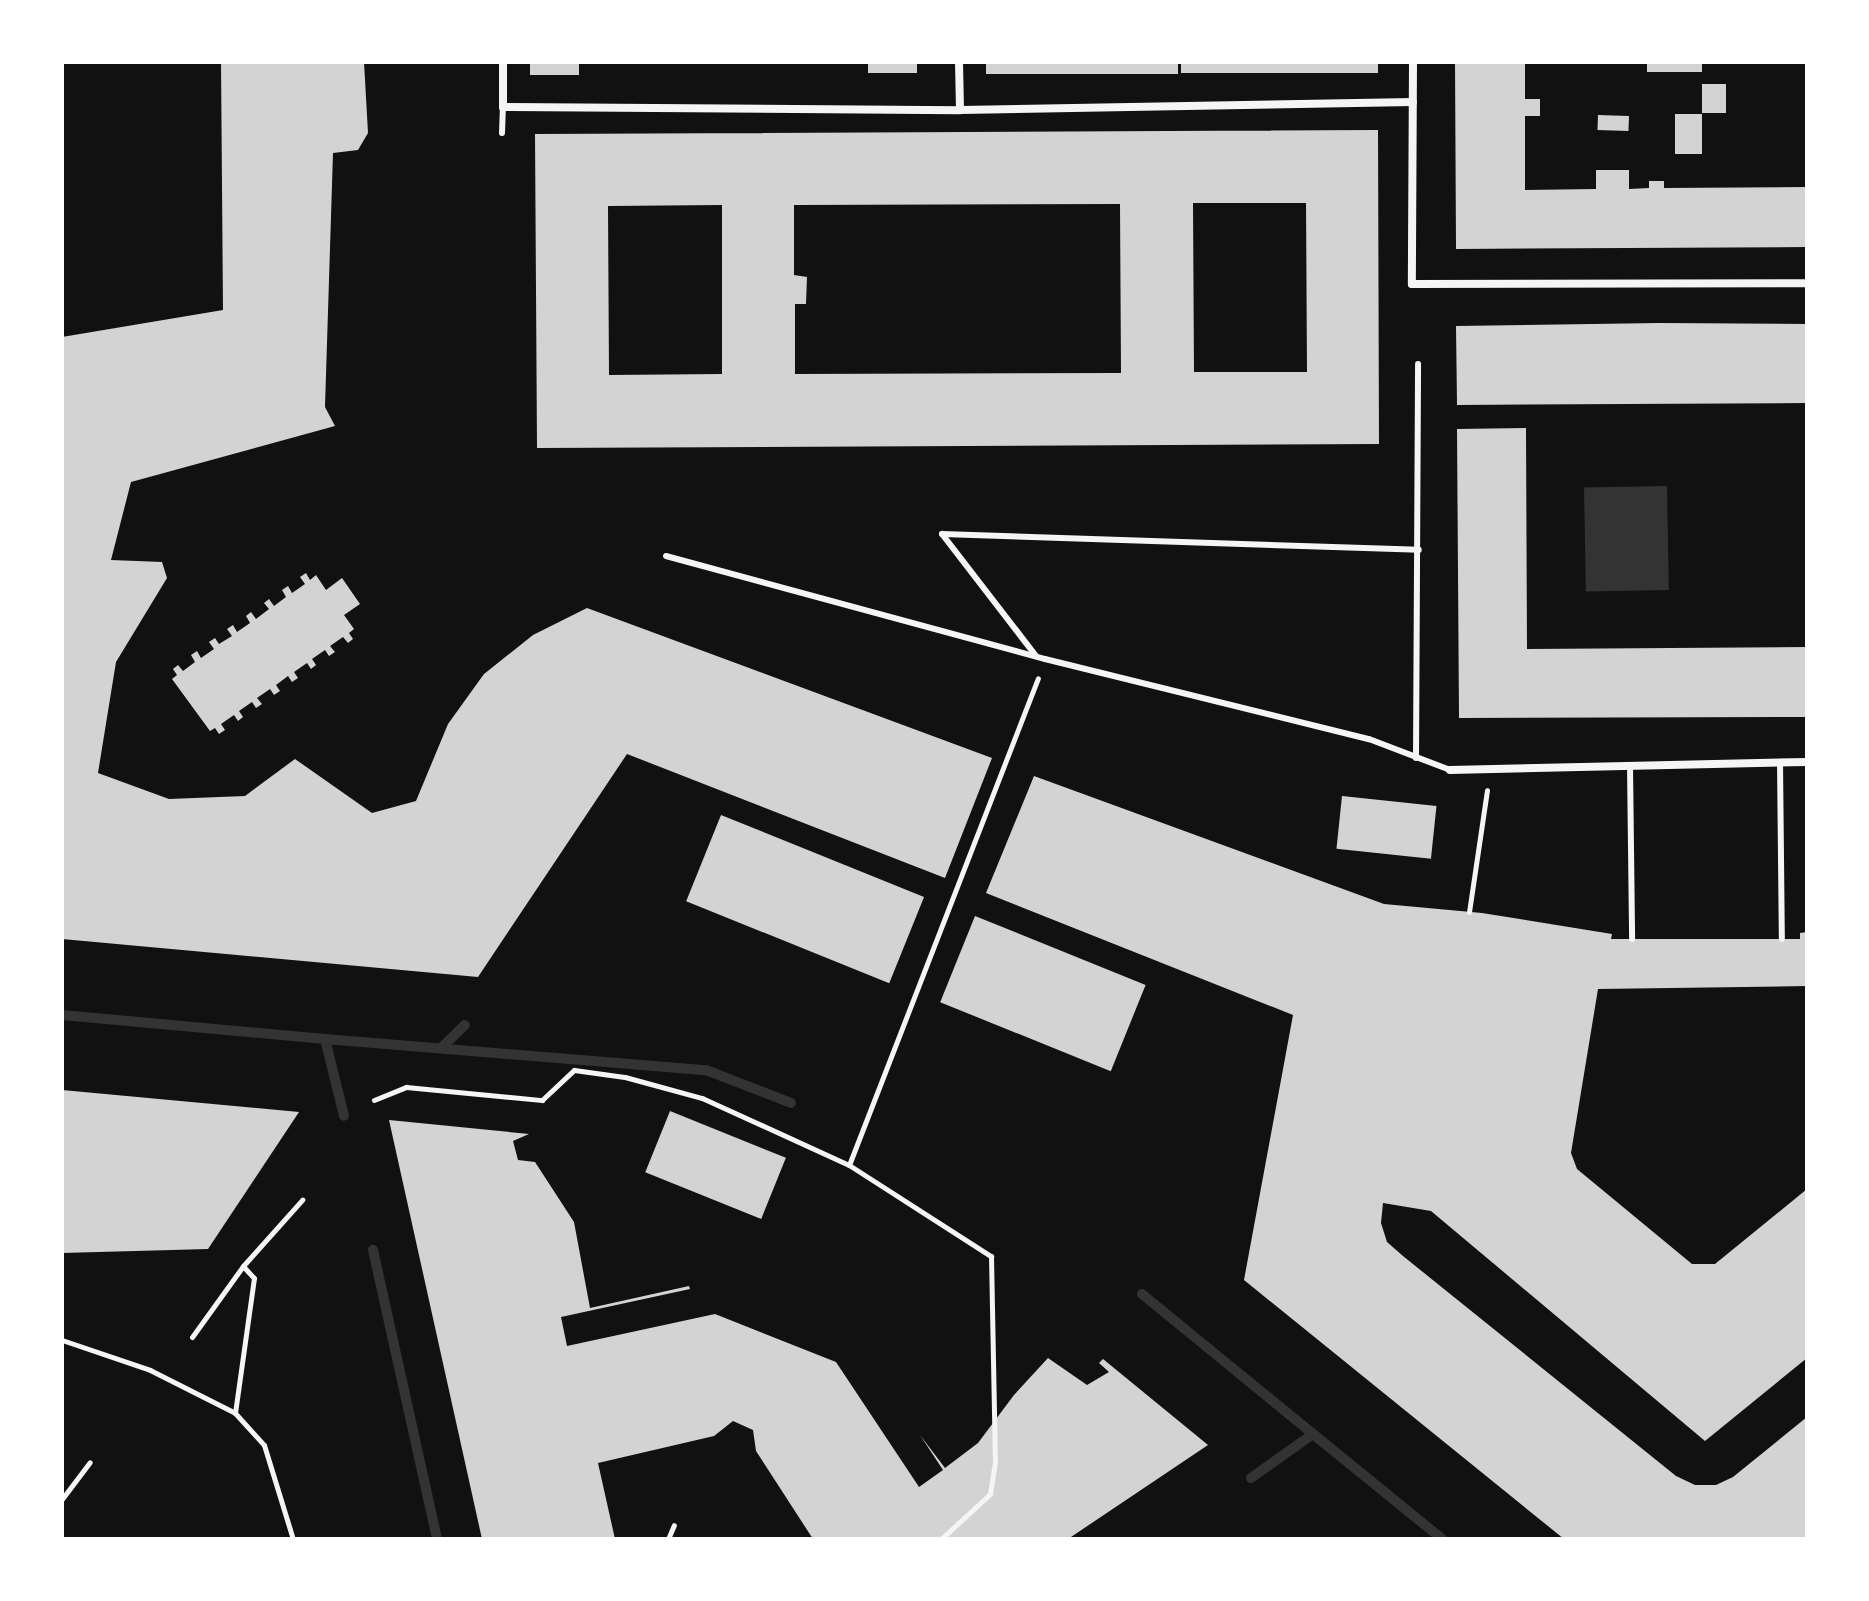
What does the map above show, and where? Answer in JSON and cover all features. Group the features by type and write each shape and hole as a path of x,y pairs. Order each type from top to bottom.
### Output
{"street":[{"path":"503,62 503,107 960,110 1413,102"},
{"path":"959,62 960,110"},
{"path":"1413,62 1412,284 1807,283"},
{"path":"1450,770 1807,762"}],"lane":[{"path":"502,133 503,107"},
{"path":"1416,758 1418,364"},
{"path":"1037,656 942,534 1419,550"},
{"path":"666,556 1045,659 1369,739 1450,770"},
{"path":"1780,762 1782,939"},
{"path":"1630,766 1632,939"}],"path":[{"path":"849,1165 1045,659"},
{"path":"1469,912 1490,769"},
{"path":"374,1100 406,1087 542,1100 574,1070 612,1075 702,1098 849,1165 991,1256 995,1462 990,1494 941,1539"},
{"path":"192,1337 243,1266 302,1200"},
{"path":"235,1413 254,1278 243,1266"},
{"path":"62,1340 150,1370 235,1413 264,1445 293,1539"},
{"path":"62,1499 90,1462"},
{"path":"668,1539 674,1525"}],"shaded area":[{"path":"1667,486 1669,590 1586,591 1584,487"}],"building":[{"path":"221,62 364,62 368,133 358,150 333,153 325,407 335,426 131,482 111,560 162,562 167,578 116,662 98,773 169,799 245,796 295,759 372,813 416,801 448,724 484,674 533,635 587,608 992,758 945,878 627,754 478,977 62,939 62,337 223,310"},
{"path":"530,62 579,62 579,75 530,75"},
{"path":"868,62 917,62 917,73 868,73"},
{"path":"986,62 1178,62 1178,74 986,74"},
{"path":"1181,62 1378,62 1378,73 1181,73"},
{"path":"1455,62 1525,62 1525,99 1540,99 1540,116 1525,116 1525,190 1596,189 1596,170 1629,170 1629,189 1649,188 1649,181 1664,181 1664,188 1807,187 1807,247 1456,249"},
{"path":"1647,62 1702,62 1702,72 1647,72"},
{"path":"1702,84 1726,84 1726,113 1702,113"},
{"path":"1675,114 1702,114 1702,154 1675,154"},
{"path":"1598,115 1629,116 1628,131 1597,130"},
{"path":"1378,130 1379,444 537,448 535,134","holes":["1193,203 1306,203 1307,372 1194,372","1120,204 1121,373 795,374 795,304 806,304 807,277 794,275 794,205","722,205 722,374 609,375 608,206"]},
{"path":"1807,324 1807,403 1457,405 1456,326"},
{"path":"1526,428 1527,649 1807,647 1807,717 1459,718 1457,429"},
{"path":"306,573 310,580 316,575 326,590 342,578 360,604 344,615 354,629 349,633 353,639 348,643 343,637 330,646 335,652 329,656 325,650 312,659 316,665 311,669 307,663 294,672 298,678 292,682 288,676 276,685 280,691 274,695 270,689 257,698 262,704 256,708 252,702 239,711 243,717 238,721 234,715 221,724 225,730 219,734 215,728 210,731 172,679 177,675 173,669 178,665 183,671 195,662 191,655 197,651 201,658 214,649 209,642 215,638 219,644 232,636 227,629 233,625 237,632 250,623 246,616 251,612 256,619 269,609 264,603 269,599 274,606 286,597 282,590 288,586 292,593 305,584 300,577"},
{"path":"1034,776 1384,904 1482,913 1612,934 1611,939 1800,939 1800,933 1807,932 1807,986 1598,989 1571,1153 1577,1169 1692,1264 1715,1264 1807,1189 1807,1358 1705,1441 1431,1211 1383,1203 1381,1223 1387,1242 1403,1256 1676,1476 1695,1485 1716,1485 1733,1477 1807,1417 1807,1539 1564,1539 1244,1280 1293,1015 986,893"},
{"path":"1342,796 1436,806 1431,859 1336,849"},
{"path":"721,815 924,897 889,983 686,901"},
{"path":"975,916 1146,985 1111,1071 940,1002"},
{"path":"62,1090 299,1112 208,1249 62,1253"},
{"path":"670,1111 786,1158 761,1219 645,1172"},
{"path":"389,1120 529,1134 513,1141 518,1160 535,1162 574,1222 590,1308 689,1286 690,1289 561,1317 567,1346 715,1314 836,1362 919,1487 943,1470 920,1435 945,1468 978,1443 1014,1395 1048,1358 1087,1385 1109,1372 1099,1363 1103,1359 1208,1445 1068,1539 813,1539 756,1451 753,1430 733,1421 714,1436 598,1463 615,1539 482,1539"}],"waterway":[{"path":"62,1015 325,1039 344,1116"},
{"path":"441,1048 465,1025"},
{"path":"325,1039 706,1070 791,1103"},
{"path":"373,1250 437,1539"},
{"path":"1142,1294 1313,1434"},
{"path":"1251,1478 1313,1434 1442,1539"}]}
